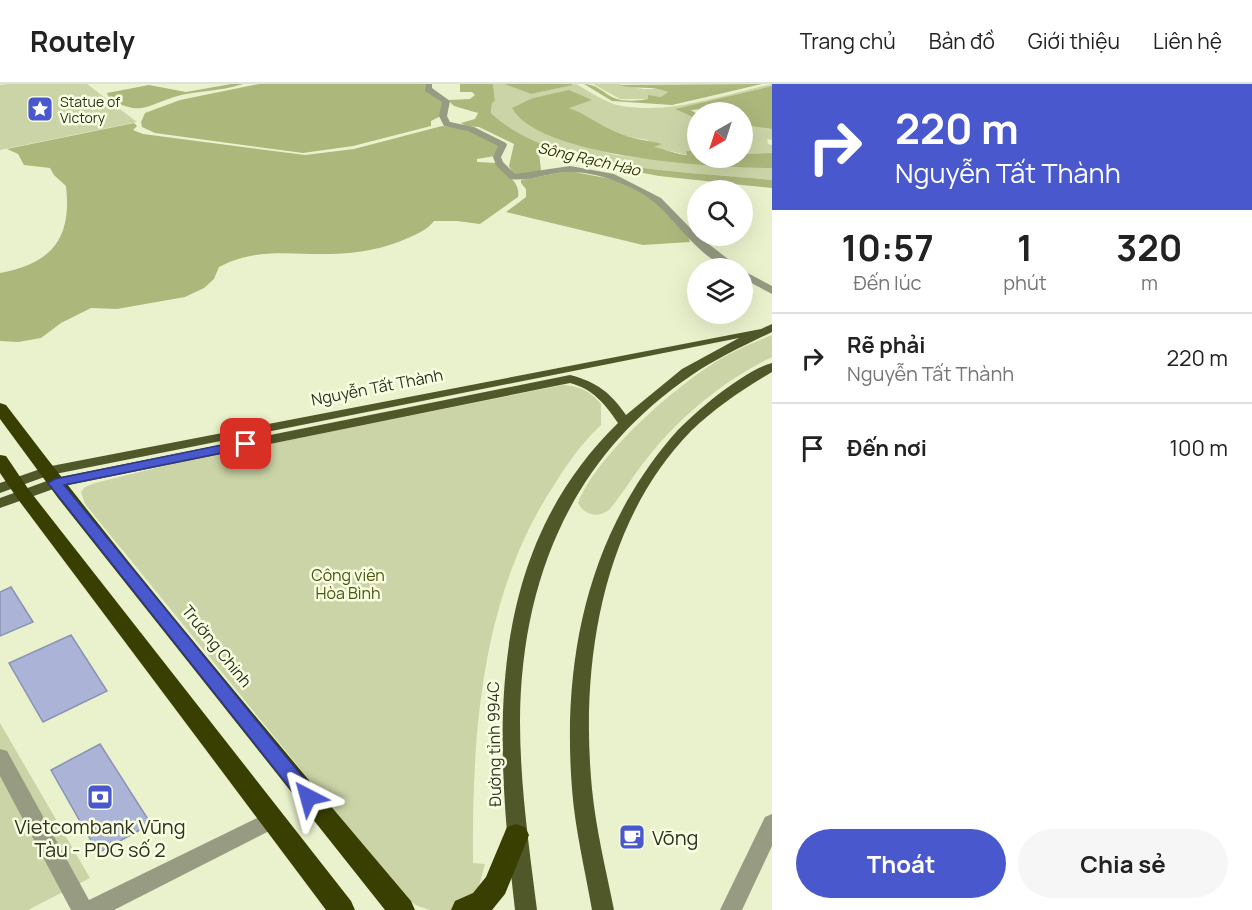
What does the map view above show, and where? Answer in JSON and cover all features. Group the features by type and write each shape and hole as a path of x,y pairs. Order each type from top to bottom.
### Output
{"highway":[{"name":"Trường Chinh","path":"0,408 50,477 398,905"},
{"path":"0,460 13,488 342,910"},
{"path":"464,910 482,902 496,885 516,835"},
{"path":"398,905 419,910"}],"main road":[{"name":"Nguyễn Tất Thành","path":"0,503 13,488 50,477 565,374 767,330"},
{"name":"Đường tỉnh 994C","path":"526,910 510,765 511,678 518,626 539,552 568,493 596,455 641,408 687,372 767,330"},
{"path":"603,910 582,790 579,730 586,644 607,556 642,486 684,431 734,391 772,367"},
{"path":"565,374 597,388 606,396 625,424"}],"street":[{"path":"429,85 428,89 432,94 446,101 443,116 447,124 471,129 503,145 497,157 510,176 520,178 570,169 620,179 658,200 711,253 719,258"},
{"path":"753,280 772,291"},
{"path":"0,757 83,910"},
{"path":"92,910 272,820"},
{"path":"731,910 772,823"}],"green space":[{"path":"87,84 137,122 0,150 0,85"},
{"path":"493,84 504,84 531,94 576,84 617,105 656,108 687,104 687,106 676,109 687,114 687,155 651,147 648,140 612,131 568,108 591,100 569,91 533,98 575,144 616,155 687,163 687,168 772,168 772,180 663,170 586,158 550,147 518,132 491,113 492,103 495,101"},
{"path":"593,84 621,84 668,92 661,97 648,96 648,99 620,99"},
{"path":"772,84 772,86 705,102 699,102"},
{"path":"753,126 772,129 772,140 767,139 768,144 772,145 772,153 753,154"},
{"path":"772,335 772,357 723,386 678,423 647,458 609,510 596,515 584,511 578,503 601,465 657,407 714,363"},
{"name":"Công viên Hòa Bình","path":"563,385 584,390 597,399 601,404 601,425 566,467 531,525 511,570 497,617 486,665 475,764 473,863 485,864 477,893 456,910 430,910 415,905 398,889 85,504 81,492 85,487 95,483 180,462"},
{"path":"0,723 90,878 28,910 0,910"}],"water":[{"path":"243,84 182,95 139,108 116,102 109,98 107,93 149,85 186,92"},
{"path":"259,84 428,84 443,101 441,116 431,121 431,126 353,146 303,153 155,133 142,127 141,122 145,113 180,100"},
{"name":"Sông Rạch Hào","path":"460,84 493,84 495,101 492,103 491,113 518,132 550,147 586,158 624,165 772,180 772,188 753,186 753,180 697,180 659,176 539,153 541,170 539,172 514,175 509,166 514,144 479,127 466,126 461,123 475,119 478,113 454,106 448,100 470,99 475,95 472,92 460,92"},
{"path":"504,84 572,84 573,85 531,94"},
{"path":"584,84 596,87 614,98 631,101 648,99 648,95 661,97 668,92 619,85 762,84 672,105 612,101"},
{"path":"772,86 772,129 753,126 753,102 705,102"},
{"path":"569,90 592,100 569,108 621,134 662,144 654,147 687,155 687,163 632,157 592,149 557,138 529,125 512,108 533,98"},
{"path":"687,106 687,114 675,109"},
{"path":"134,123 137,126 133,130 143,134 305,155 354,149 442,126 463,128 500,144 495,156 477,159 477,162 497,163 515,183 518,197 480,224 434,221 429,227 399,242 361,251 332,254 274,253 247,257 219,267 214,279 204,288 185,297 117,309 91,308 61,323 41,338 18,342 0,341 0,273 33,263 55,246 66,221 67,205 66,186 50,168 24,165 18,154 7,149"},
{"path":"772,153 772,168 753,167 753,154"},
{"path":"569,171 622,181 661,206 687,235 687,242 643,245 506,212 526,197 526,189 521,180"}],"building":[{"path":"11,587 33,622 0,636 0,592"},
{"path":"71,635 107,691 43,722 9,663"},
{"name":"Vietcombank Vũng Tàu - PDG số 2","path":"100,744 151,824 98,853 51,770"}],"place":[{"name":"Statue of Victory","path":"40,109"},
{"name":"Vietcombank Vũng Tàu - PDG số 2","path":"100,797"},
{"name":"Võng","path":"632,837"}],"route":[{"path":"246,444 55,483 308,797"}]}
